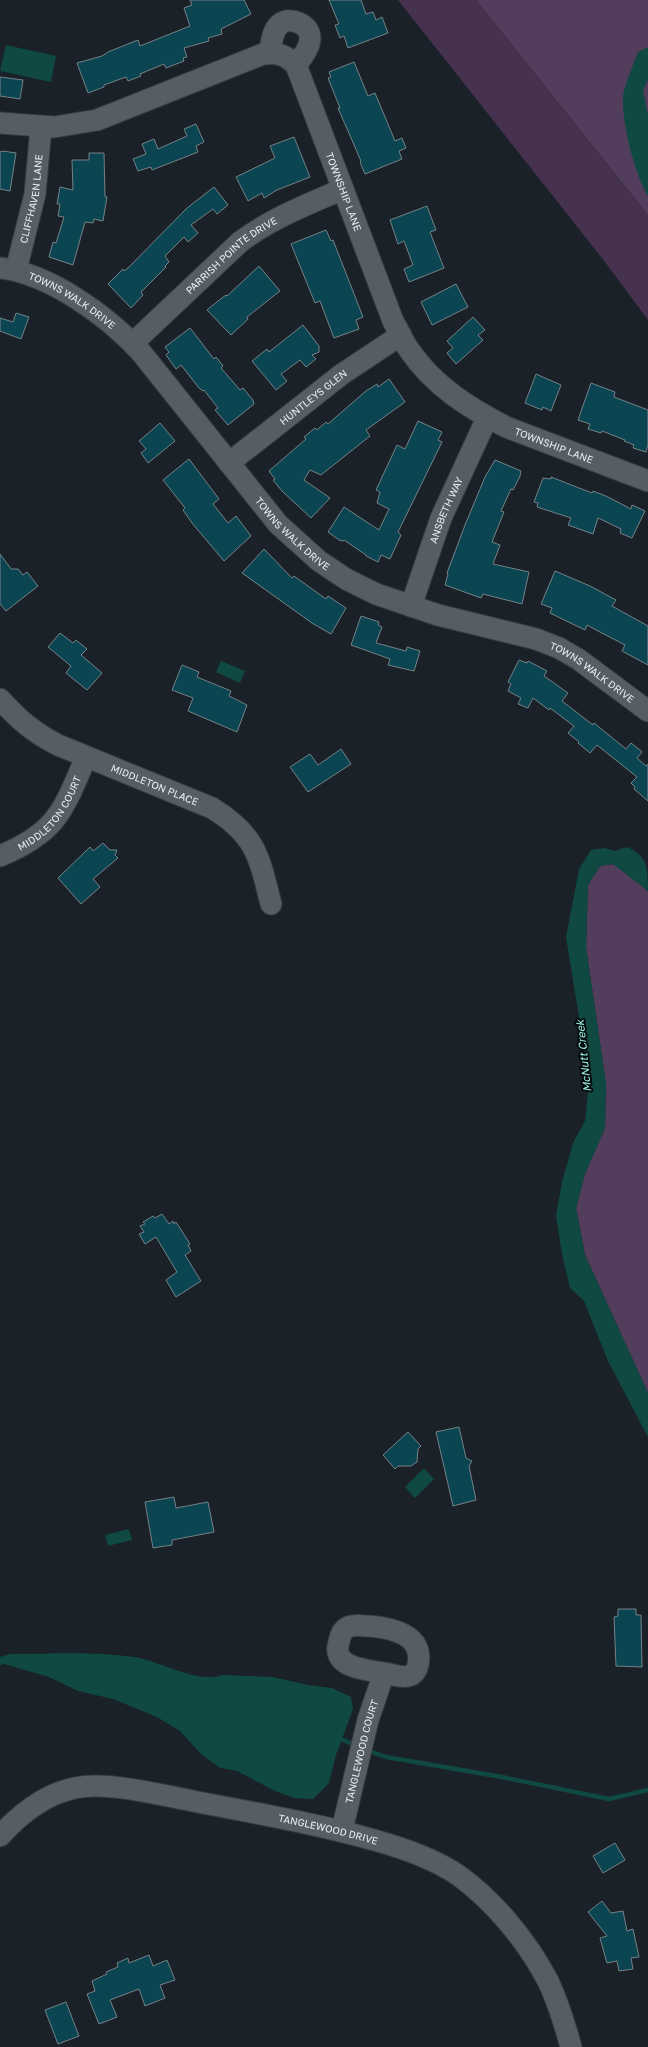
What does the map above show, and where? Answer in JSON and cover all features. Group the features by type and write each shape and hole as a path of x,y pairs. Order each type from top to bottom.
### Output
{"street":[{"path":"0,124 54,127 97,120 264,54 270,53 283,55 296,65 304,55 310,38 308,30 301,24 294,21 285,21 279,25 272,36 270,53"},
{"name":"TOWNSHIP LANE","path":"296,65 393,321 409,350 432,377 450,393 487,418 506,427 648,481"},
{"name":"CLIFFHAVEN LANE","path":"8,269 35,194 41,127"},
{"name":"PARRISH POINTE DRIVE","path":"133,343 240,242 257,229 275,218 343,189"},
{"name":"TOWNS WALK DRIVE","path":"8,269 64,291 107,321 133,343 278,524 319,561 346,579 376,594 438,615 536,639 559,648 578,659 648,711"},
{"name":"HUNTLEYS GLEN","path":"229,463 342,374 401,335"},
{"name":"ANSBETH WAY","path":"411,606 441,518 487,418"},
{"name":"MIDDLETON PLACE","path":"0,699 20,721 37,734 58,746 212,808 229,818 252,843 260,861 271,904"},
{"name":"MIDDLETON COURT","path":"0,856 25,845 47,828 68,799 86,757"},
{"name":"TANGLEWOOD COURT","path":"342,1830 368,1720 384,1673"},
{"name":"TANGLEWOOD DRIVE","path":"0,1836 13,1822 35,1804 60,1792 76,1787 92,1786 138,1791 342,1830 387,1844 441,1864 478,1891 517,1934 534,1957 548,1982 561,2011 571,2047"}],"shaded area":[{"path":"398,0 476,0 648,216 648,320 605,262"},
{"path":"476,0 648,0 648,216 638,203"},
{"path":"6,45 56,56 51,82 0,71"},
{"path":"648,47 648,80 643,90 648,115 648,196 638,176 630,149 623,109 623,94 638,52"},
{"path":"221,661 245,671 240,683 216,672"},
{"path":"627,847 643,859 648,876 648,891 613,864 600,866 588,885 586,947 606,1084 605,1128 585,1174 576,1208 585,1255 648,1393 648,1437 608,1361 584,1301 570,1288 562,1254 556,1216 562,1182 573,1143 585,1121 588,1093 585,1054 566,937 579,869 591,850 604,848 615,851"},
{"path":"614,864 648,891 648,1393 585,1255 576,1208 585,1174 605,1128 606,1084 586,947 588,885 600,866"},
{"path":"424,1468 434,1479 415,1498 405,1487"},
{"path":"129,1529 132,1540 108,1546 105,1535"},
{"path":"88,1653 119,1655 144,1659 178,1671 201,1677 222,1675 273,1677 308,1685 332,1688 351,1697 353,1709 336,1755 329,1783 313,1799 294,1798 275,1791 237,1771 220,1768 201,1754 180,1731 157,1717 113,1699 78,1691 49,1677 4,1664 0,1665 0,1657 11,1654"}],"building":[{"path":"190,0 244,0 251,14 221,29 222,34 208,38 209,41 184,48 187,57 183,58 184,61 166,68 164,64 140,74 141,76 128,81 126,77 88,93 77,63 102,56 108,52 138,40 140,46 190,26 184,8 192,5"},
{"path":"329,0 361,0 366,14 373,12 376,20 382,17 388,33 348,48 344,36 340,38 335,25 339,24"},
{"path":"354,62 368,96 375,93 395,141 402,138 406,148 399,151 402,159 365,174 360,162 361,161 338,108 340,108 328,78 331,77 329,72"},
{"path":"0,77 23,80 20,99 0,96"},
{"path":"196,124 204,142 196,146 198,152 152,170 151,167 138,171 133,159 146,154 142,144 154,139 158,149 187,136 184,129"},
{"path":"294,137 310,177 277,190 264,198 262,193 248,201 236,177 275,158 270,146"},
{"path":"0,152 16,153 10,191 0,189"},
{"path":"89,153 104,153 105,197 107,197 103,221 94,219 93,223 85,222 73,265 49,257 53,242 56,243 64,217 58,216 60,204 57,204 60,187 73,190 72,160 89,160"},
{"path":"214,187 228,205 217,214 213,209 191,225 198,233 188,242 184,237 165,256 169,262 165,266 166,267 141,292 143,295 131,308 108,284 123,269 124,271 129,267 187,208"},
{"path":"427,206 436,230 430,232 444,268 409,282 404,269 413,265 404,241 398,244 390,220"},
{"path":"326,230 331,241 333,240 363,317 356,320 359,329 334,338 320,301 315,303 291,244"},
{"path":"259,266 280,291 247,317 248,319 231,335 207,310 226,295 227,296"},
{"path":"456,284 468,307 432,325 421,302"},
{"path":"16,313 29,317 21,339 0,331 0,318 13,322"},
{"path":"473,317 485,330 478,335 483,340 456,364 447,353 453,348 447,341"},
{"path":"303,325 319,346 319,352 312,355 316,359 306,367 300,360 281,374 287,381 276,390 252,361 267,349 269,352"},
{"path":"190,328 214,359 216,357 223,366 221,368 240,390 243,388 253,400 254,404 228,425 215,410 218,408 204,390 203,391 199,388 181,365 176,369 166,355 169,352 165,347"},
{"path":"536,374 561,385 551,411 543,407 542,410 525,403"},
{"path":"389,379 405,402 366,430 370,436 321,475 310,470 304,480 330,498 311,518 282,491 273,480 275,479 269,471 306,439 304,437 315,428 317,430 326,422 328,424 366,391 377,384 378,387"},
{"path":"591,383 615,392 614,397 648,410 648,445 646,452 633,448 634,445 624,441 625,440 602,431 601,433 588,429 590,424 578,420"},
{"path":"418,421 442,432 438,440 442,442 398,532 401,535 390,559 381,555 378,562 366,556 344,540 339,540 328,532 344,507 379,530 389,509 377,503 380,492 376,490 397,445 405,449"},
{"path":"160,423 175,441 148,463 141,453 146,449 139,441"},
{"path":"189,459 219,499 213,504 228,523 236,516 251,536 224,561 192,523 183,510 185,508 163,480"},
{"path":"495,460 521,471 513,490 511,489 501,511 504,512 492,542 500,545 493,564 529,572 522,604 483,594 481,598 445,585 447,573 465,525 485,477"},
{"path":"551,477 592,493 593,491 606,496 631,509 632,505 645,511 632,538 620,533 621,529 598,518 593,534 568,525 571,518 537,507 538,503 534,502 543,478 551,479"},
{"path":"264,549 292,578 294,576 326,599 328,596 346,608 331,634 312,623 242,573"},
{"path":"0,554 11,569 18,569 23,575 27,572 38,586 6,611 0,604"},
{"path":"555,571 590,586 616,600 612,606 648,626 648,665 622,651 625,645 587,625 585,630 550,613 552,608 541,604"},
{"path":"361,616 379,622 378,625 382,627 376,643 406,651 407,647 420,651 414,671 388,665 390,659 351,645"},
{"path":"60,633 73,643 76,640 87,649 81,655 102,673 87,690 66,673 71,666 48,647"},
{"path":"519,660 527,663 528,661 547,671 544,676 568,693 562,701 593,725 594,723 626,749 631,743 642,752 637,758 646,766 648,764 648,801 634,789 635,787 631,783 637,777 597,745 590,753 568,733 574,726 550,708 549,710 533,698 528,708 518,704 521,698 508,691 511,684 508,682"},
{"path":"182,665 199,672 197,677 231,691 229,696 247,705 237,732 188,711 193,698 172,690"},
{"path":"341,749 351,764 308,792 290,767 310,754 318,765"},
{"path":"103,843 110,850 117,850 115,855 118,858 93,879 100,887 81,904 58,878 90,847 93,851"},
{"path":"162,1214 169,1224 173,1221 174,1224 176,1222 190,1244 188,1245 191,1251 185,1255 201,1281 176,1297 166,1280 177,1272 156,1237 145,1244 139,1234 144,1232 140,1226 145,1224 143,1222 153,1216 155,1218"},
{"path":"459,1427 466,1458 472,1461 469,1466 476,1500 453,1506 436,1432"},
{"path":"408,1432 421,1446 418,1449 417,1462 411,1466 398,1466 395,1469 383,1455"},
{"path":"174,1497 176,1508 208,1502 214,1532 172,1540 172,1545 153,1548 145,1502"},
{"path":"618,1609 636,1609 636,1615 641,1615 642,1667 616,1666 614,1617 618,1616"},
{"path":"615,1843 625,1860 603,1873 593,1856"},
{"path":"602,1901 611,1913 623,1911 627,1931 633,1929 639,1957 631,1958 633,1969 619,1971 617,1961 607,1963 600,1938 607,1936 588,1912"},
{"path":"149,1955 153,1966 167,1960 175,1980 160,1985 165,1998 145,2006 139,1989 110,2000 117,2017 99,2024 87,1994 95,1991 92,1981 107,1974 106,1972 118,1967 117,1963 128,1958 129,1963"},
{"path":"66,2002 79,2036 58,2044 45,2010"}],"waterway":[{"path":"341,1739 350,1743"},
{"path":"372,1752 386,1757 502,1777 609,1799 648,1790"}],"water label":[{"name":"McNutt Creek","path":"583,1056"}]}
